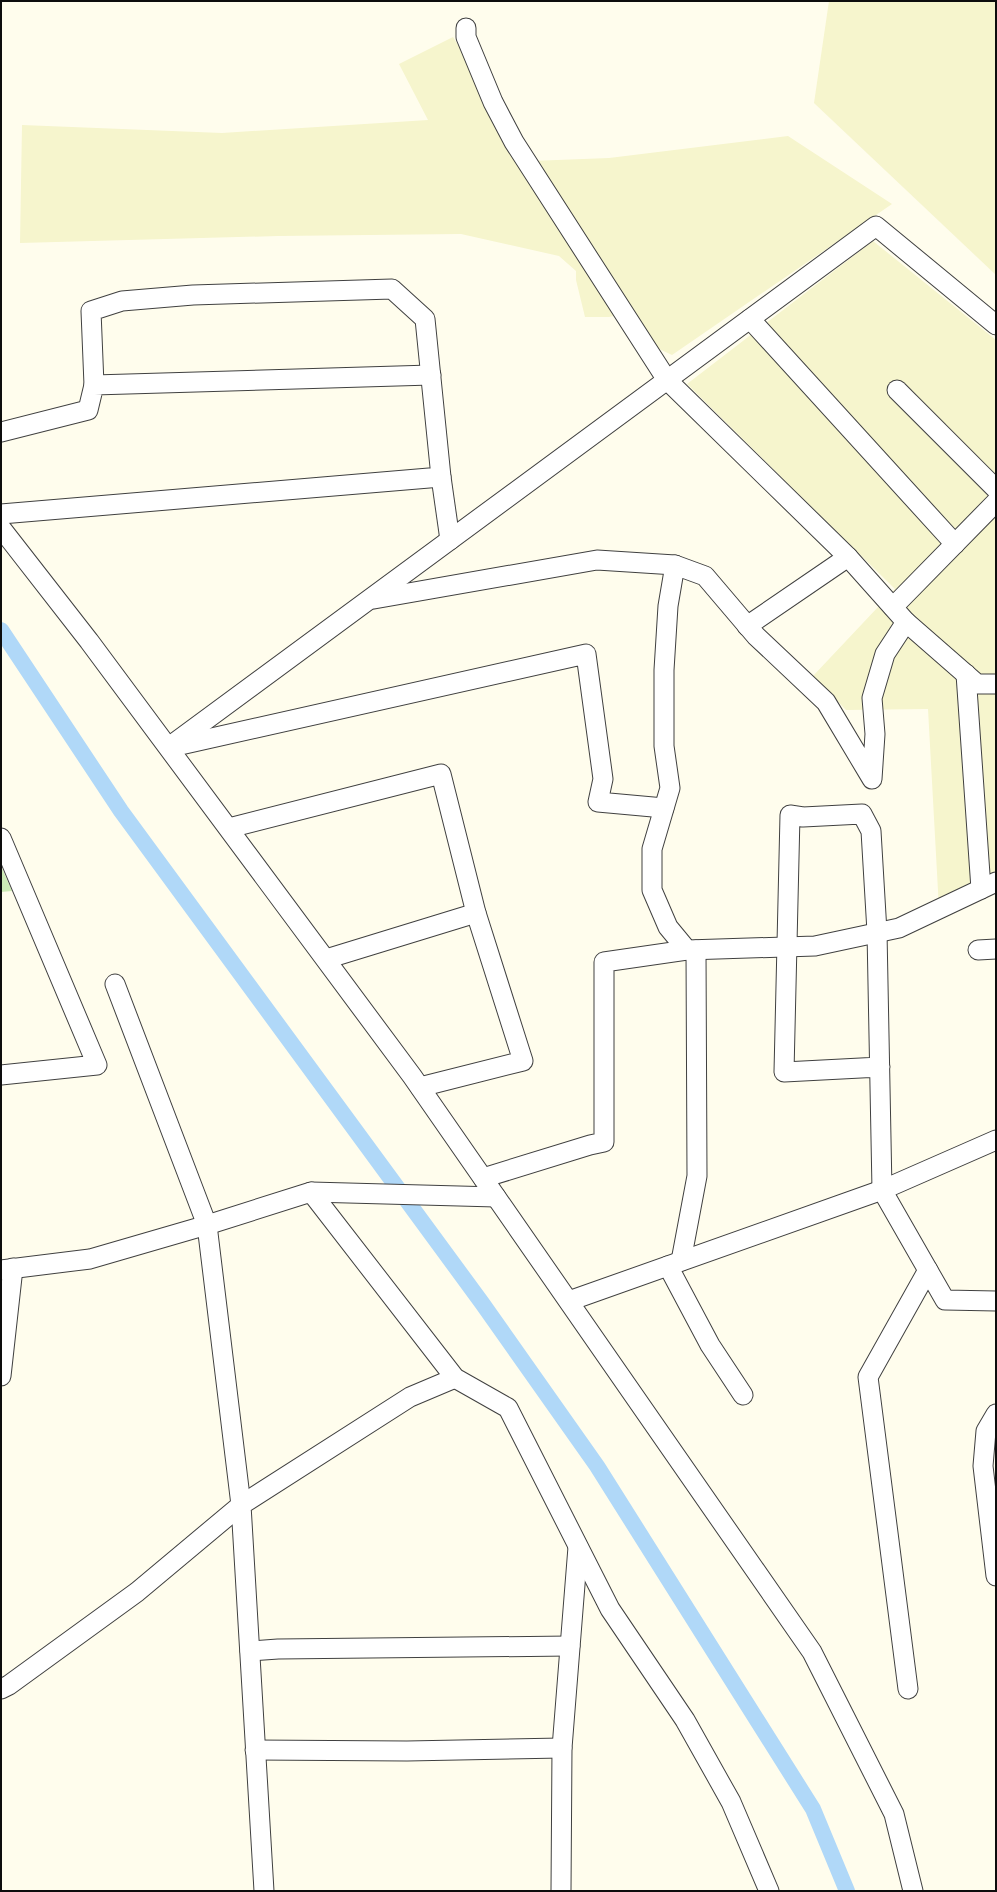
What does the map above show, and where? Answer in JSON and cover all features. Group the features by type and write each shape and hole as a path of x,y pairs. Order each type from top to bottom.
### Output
{"street":[{"path":"466,28 466,37 493,102 514,142 667,380 848,557 906,622 977,684 996,684"},
{"path":"169,747 876,226 996,325"},
{"path":"1,432 88,410 94,385 91,311 122,300 193,295 392,289 425,319 441,477 450,540"},
{"path":"750,319 955,544"},
{"path":"94,385 431,375"},
{"path":"896,390 996,489"},
{"path":"1,514 441,477"},
{"path":"893,607 996,502"},
{"path":"1,528 169,747 420,1087 812,1652 894,1814 913,1891"},
{"path":"747,626 848,557"},
{"path":"370,599 597,560 675,565 705,576 756,636 826,702 872,779 875,734 872,698 884,654 906,622"},
{"path":"675,565 668,606 664,670 664,746 670,788 652,849 652,890 668,928 691,950 697,1176 675,1263 710,1345 743,1395"},
{"path":"169,747 586,654 603,779 598,802 664,808"},
{"path":"483,1178 604,1142 604,962 691,950 815,946 899,928 988,886 966,674"},
{"path":"229,828 441,774 476,913 523,1061 420,1087"},
{"path":"880,1067 784,1072 790,814 803,817 862,814 871,831 877,932 880,1067 882,1190 946,1300 996,1301"},
{"path":"1,838 97,1065 1,1075"},
{"path":"326,960 476,913"},
{"path":"115,984 207,1225 242,1505 264,1891"},
{"path":"569,1301 882,1190 996,1140"},
{"path":"1,1376 7,1269 90,1259 207,1225 310,1192 496,1197"},
{"path":"310,1192 455,1378 508,1408 610,1609 685,1720 731,1802 769,1891"},
{"path":"908,1690 868,1376 928,1270"},
{"path":"1,1689 9,1685 137,1592 242,1505 410,1397 455,1378"},
{"path":"996,1414 986,1431 983,1466 996,1576"},
{"path":"561,1891 562,1748 578,1547"},
{"path":"250,1651 278,1649 570,1646"},
{"path":"256,1750 407,1751 562,1748"}],"green space":[{"path":"829,1 996,1 996,275 814,103"},
{"path":"453,37 531,161 609,158 788,136 892,204 672,355 655,347 626,313 609,317 585,317 576,280 576,271 559,256 461,234 278,236 20,243 22,125 222,133 428,120 399,64"},
{"path":"873,241 996,340 996,881 939,909 928,709 846,710 813,676 895,589 687,384"},
{"path":"1,866 12,891 1,892"}],"waterway":[{"path":"1,630 121,811 482,1303 597,1466 813,1809 847,1891"}]}
